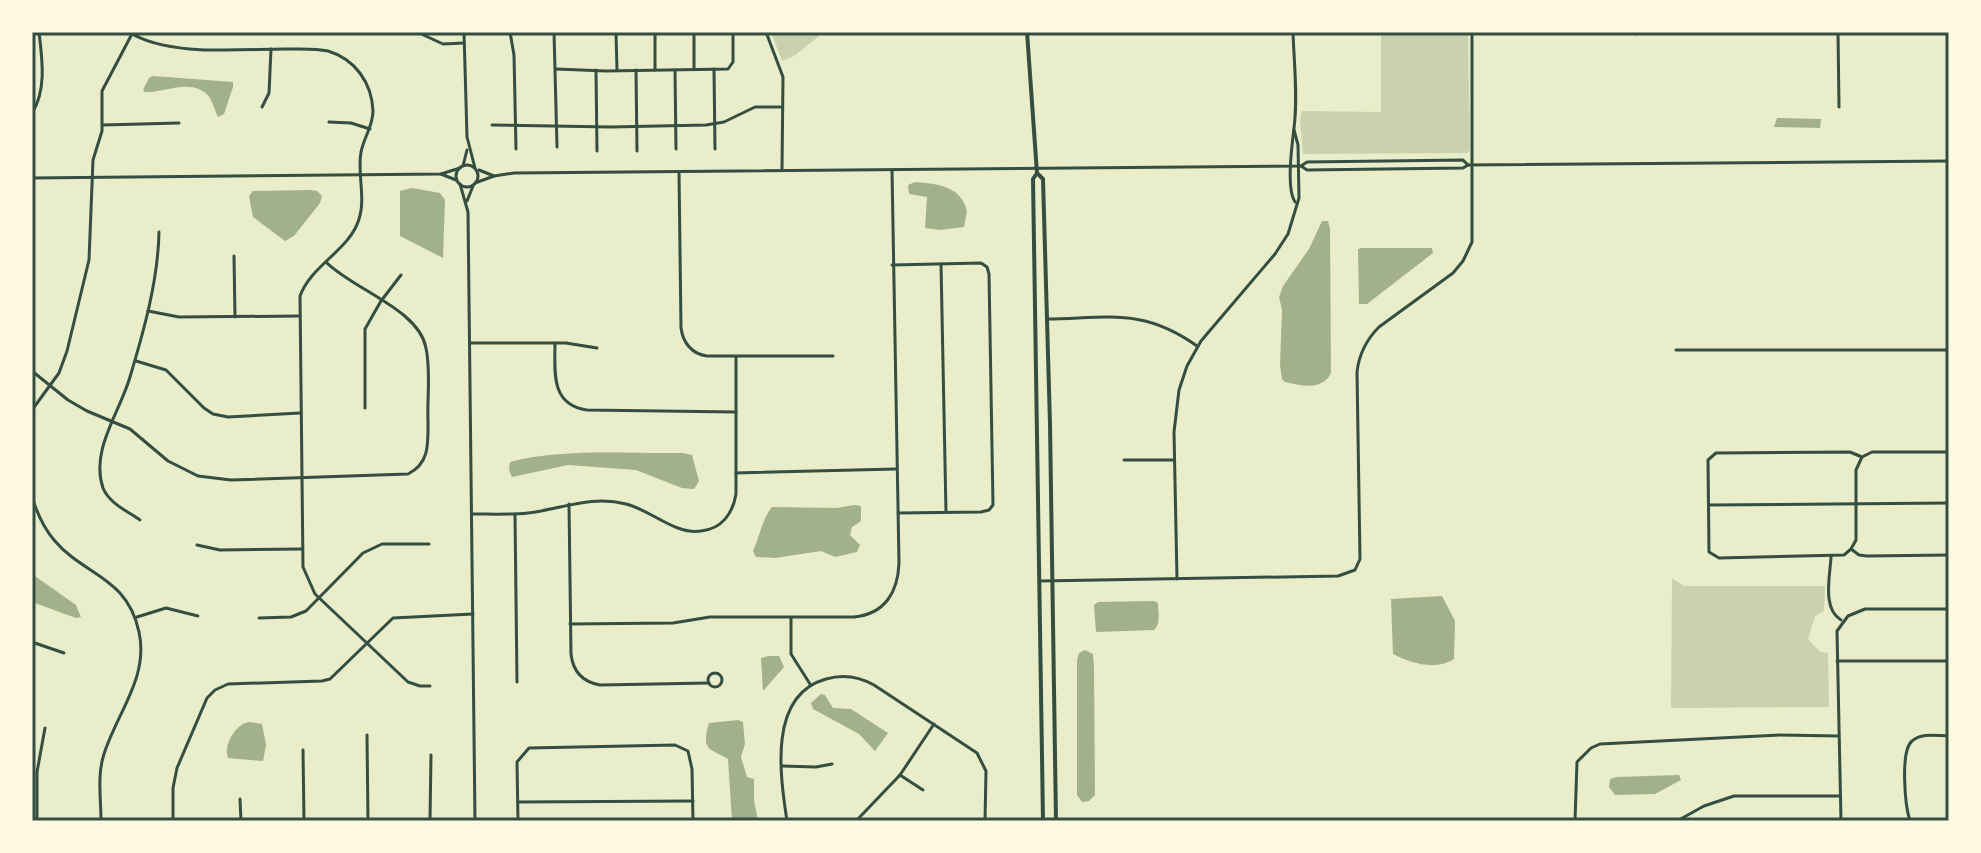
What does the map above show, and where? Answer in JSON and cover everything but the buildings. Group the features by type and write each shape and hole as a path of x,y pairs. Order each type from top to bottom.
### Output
{"main road":[{"path":"1027,32 1037,170 1033,179 1033,262 1043,821"},
{"path":"1037,170 1043,179 1056,821"}],"street":[{"path":"32,113 41,88 39,32"},
{"path":"417,32 443,44 464,43"},
{"path":"464,32 468,146 478,177 467,201"},
{"path":"510,32 514,55 516,149"},
{"path":"554,32 557,147"},
{"path":"616,32 617,70"},
{"path":"655,32 655,70"},
{"path":"694,32 694,69"},
{"path":"556,69 728,69 731,66 733,32"},
{"path":"766,32 781,71 782,169"},
{"path":"1293,32 1294,130 1291,166 1292,198 1295,202"},
{"path":"1040,581 1338,576 1352,572 1360,559 1357,372 1360,355 1379,327 1453,273 1468,254 1474,230 1472,32"},
{"path":"1838,32 1839,107"},
{"path":"32,410 64,362 91,245 93,153 103,125 103,87 131,33 183,48 319,49 350,63 366,82 373,112 361,152 361,213 358,223 306,283 302,292 302,549 306,578 320,599 408,682 430,686"},
{"path":"262,107 269,93 271,49"},
{"path":"714,69 715,149"},
{"path":"596,70 597,151"},
{"path":"636,70 637,151"},
{"path":"675,70 676,149"},
{"path":"492,125 611,127 715,124 755,107 782,107"},
{"path":"329,122 351,123 370,129"},
{"path":"103,125 179,123"},
{"path":"1177,579 1176,398 1197,346 1281,246 1293,220 1295,202 1299,198 1300,166 1294,130"},
{"path":"468,146 456,174 467,201 475,821"},
{"path":"1300,166 1307,162 1463,160 1471,165"},
{"path":"441,174 466,187 494,176 514,173 1291,166 1307,170 1463,168 1471,165 1949,161"},
{"path":"32,178 441,174 461,167 494,176"},
{"path":"570,624 673,623 710,617 860,616 883,606 898,580 892,170"},
{"path":"679,172 681,333 688,346 700,355 833,356"},
{"path":"140,520 111,499 103,487 101,452 135,360 148,310 159,232"},
{"path":"234,256 235,317"},
{"path":"32,371 81,408 137,434 168,461 198,476 231,480 400,476 420,466 427,450 426,347 414,324 326,262"},
{"path":"892,265 981,263 987,267 989,274 994,501 989,510 979,512 898,513"},
{"path":"941,264 946,512"},
{"path":"365,408 364,333 381,301 401,275"},
{"path":"148,310 179,317 300,316"},
{"path":"1047,319 1146,320 1168,327 1197,346"},
{"path":"470,343 555,343 597,348"},
{"path":"555,343 556,386 561,396 573,407 587,410 736,412"},
{"path":"1676,350 1949,350"},
{"path":"472,514 515,514 593,501 626,504 679,528 700,532 716,527 731,513 736,494 736,357"},
{"path":"135,360 166,370 213,414 228,417 300,413"},
{"path":"1862,457 1850,452 1712,455 1708,460 1709,552 1719,558 1844,555 1856,540 1856,470 1862,457 1872,452 1949,452"},
{"path":"1124,460 1174,460"},
{"path":"736,473 897,469"},
{"path":"32,497 36,512 54,541 116,588 135,618 141,648 140,664 103,757 101,821"},
{"path":"1709,505 1949,503"},
{"path":"569,504 572,664 582,678 591,683 709,683"},
{"path":"515,514 517,682"},
{"path":"259,618 300,615 370,548 382,544 429,544"},
{"path":"197,545 220,550 302,549"},
{"path":"1851,549 1867,556 1949,555"},
{"path":"1831,557 1830,607 1833,615 1842,621"},
{"path":"135,618 166,608 198,616"},
{"path":"1841,821 1836,661 1837,631 1842,621 1855,611 1865,609 1949,609"},
{"path":"173,821 173,788 177,768 207,698 215,690 228,684 322,681 338,674 388,622 398,616 473,614"},
{"path":"791,617 791,654 810,684"},
{"path":"32,642 64,653"},
{"path":"1836,661 1949,661"},
{"path":"787,821 782,766 787,713 798,694 810,684 834,677 854,677 874,685 973,749 982,758 986,771 985,821"},
{"path":"856,821 900,775 934,724"},
{"path":"37,821 37,772 45,728"},
{"path":"367,735 368,821"},
{"path":"1575,821 1577,762 1585,752 1600,744 1780,735 1838,736"},
{"path":"1910,821 1906,809 1906,750 1912,740 1923,735 1949,736"},
{"path":"518,821 517,762 522,753 536,746 675,745 688,751 692,769 693,821"},
{"path":"303,750 304,821"},
{"path":"430,821 431,755"},
{"path":"782,766 832,764"},
{"path":"900,775 923,790"},
{"path":"1677,821 1704,806 1734,796 1840,796"},
{"path":"240,799 241,821"},
{"path":"518,802 693,801"}],"shaded area":[{"path":"771,32 824,32 794,56 782,61"},
{"path":"1381,32 1468,32 1470,150 1467,153 1303,154 1302,111 1381,112"},
{"path":"149,78 233,82 233,87 224,114 218,117 210,98 196,88 145,92 143,90"},
{"path":"1777,118 1821,119 1820,128 1774,127"},
{"path":"915,182 940,185 960,196 967,211 964,227 925,228 927,197 909,194 908,185"},
{"path":"412,188 440,193 445,200 443,258 400,236 400,191"},
{"path":"310,190 322,196 320,203 294,236 285,241 253,217 249,196 253,191"},
{"path":"1322,221 1328,221 1330,229 1331,373 1322,383 1305,386 1282,379 1282,310 1279,297 1283,286 1309,249"},
{"path":"1432,248 1433,253 1367,304 1359,304 1358,249"},
{"path":"552,455 692,455 699,481 694,489 682,488 636,470 568,465 512,477 509,470 510,462"},
{"path":"861,506 861,521 852,527 850,535 860,545 857,552 835,557 821,551 775,558 756,557 753,551 772,507 837,508"},
{"path":"32,574 76,605 81,617 76,618 32,602"},
{"path":"1672,578 1684,586 1825,586 1824,611 1815,616 1808,639 1820,652 1828,653 1829,707 1671,708"},
{"path":"1442,596 1455,621 1454,659 1431,665 1415,663 1393,654 1391,599"},
{"path":"1098,602 1158,603 1159,618 1154,630 1096,632 1094,605"},
{"path":"1085,650 1093,654 1094,668 1095,795 1089,801 1082,802 1077,795 1077,660 1079,653"},
{"path":"779,656 784,667 763,691 761,658"},
{"path":"821,694 833,708 851,709 888,733 875,751 859,734 813,709 811,703"},
{"path":"249,722 262,724 266,745 263,761 228,758 231,736"},
{"path":"743,722 745,744 741,757 747,777 754,779 758,821 732,821 728,759 706,744 709,723"},
{"path":"1679,775 1681,780 1655,794 1615,795 1609,787 1610,779 1617,777"}]}
